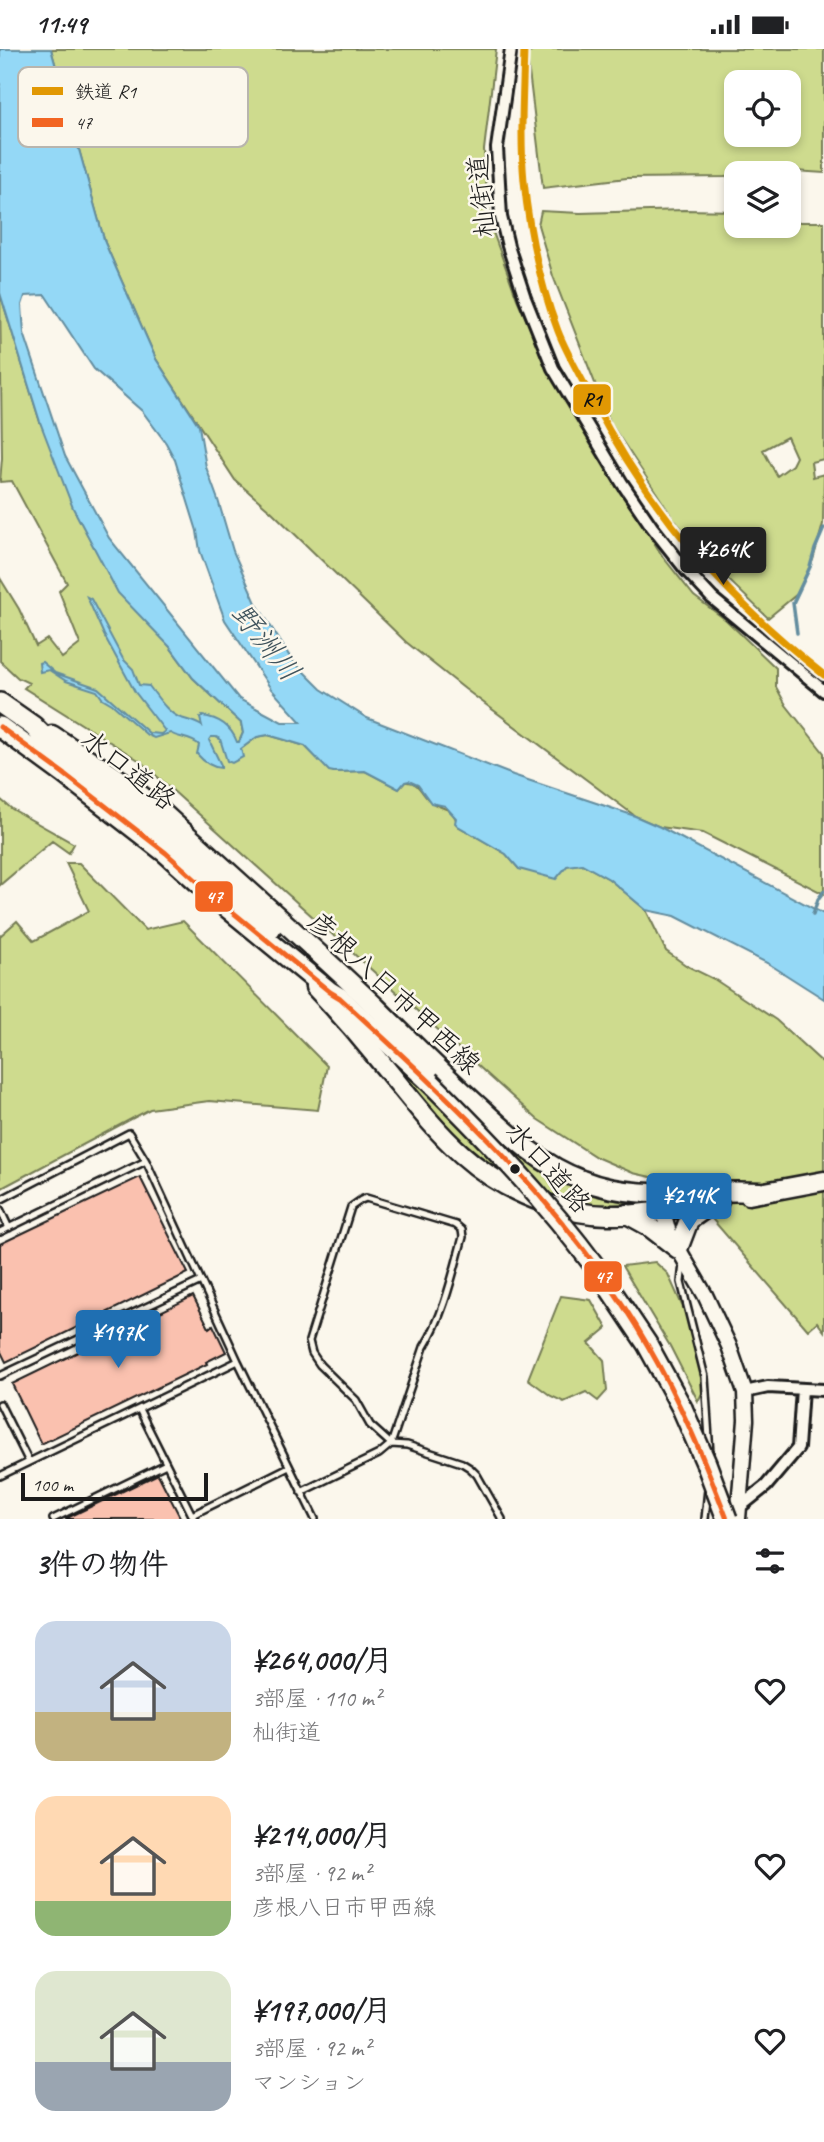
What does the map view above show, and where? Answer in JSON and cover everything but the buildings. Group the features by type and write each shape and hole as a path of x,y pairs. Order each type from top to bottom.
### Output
{"highway":[{"name":"水口道路","path":"0,703 112,788 209,870 333,985 340,997 429,1081 536,1192 597,1268 647,1344 735,1515"},
{"name":"水口道路","path":"0,727 166,853 218,900 330,992 340,997"}],"main road":[{"name":"彦根八日市甲西線","path":"33,726 55,736 128,785 164,814 527,1150 570,1175 619,1191 692,1204 824,1181"},
{"name":"彦根八日市甲西線","path":"263,936 266,943 304,976 339,1013 442,1136 476,1167 517,1193 570,1211 607,1215 663,1212 730,1190 760,1192"},
{"path":"619,1191 663,1212"},
{"path":"626,1214 647,1225 681,1255 692,1204"}],"street":[{"name":"杣街道","path":"511,49 497,148 501,217 525,298 553,368 622,483 686,570 712,598 824,691"},
{"path":"663,1212 669,1233 705,1295 729,1346 745,1392 746,1420 735,1515"},
{"path":"745,1392 768,1387 824,1390"},
{"path":"735,1515 766,1486 798,1448 802,1389"}],"lane":[{"path":"0,1200 129,1133 146,1161 238,1361 315,1519"},
{"path":"0,1233 146,1161"},
{"path":"301,1492 379,1454 391,1444 449,1284 463,1237 462,1230 456,1225 366,1198 360,1199 351,1207 309,1344 312,1353 320,1365 356,1400 370,1425 391,1444 407,1445 470,1468 477,1475 502,1519"},
{"path":"0,1209 9,1228"},
{"path":"681,1255 681,1282 705,1377 710,1451 705,1519"},
{"path":"0,1376 201,1281"},
{"path":"0,1476 238,1361"},
{"path":"0,1404 29,1462"},
{"path":"139,1409 193,1517 289,1467"},
{"path":"53,1519 166,1464"}],"green space":[{"path":"51,49 496,49 484,150 487,199 493,232 517,299 544,359 663,557 694,596 726,620 776,668 776,687 786,705 824,753 824,894 703,833 660,827 635,816 406,642 272,512 235,480 156,359 105,243 78,147 248,147 248,67 56,67"},
{"path":"535,49 824,49 824,173 801,171 801,161 724,161 724,177 627,178 543,188 527,55"},
{"path":"541,211 724,211 724,238 801,238 801,222 824,222 824,459 811,462 813,477 824,474 823,524 813,560 797,594 768,618 711,563 673,518 611,424 553,276 538,225","holes":["787,437 796,457 792,465 777,476 763,450"]},
{"path":"0,293 40,422 170,647 193,678 241,723 243,733 239,742 242,748 257,737 268,735 305,746 334,772 365,771 399,789 405,782 414,783 430,801 450,811 458,826 506,854 519,869 582,864 609,879 646,910 666,951 776,1020 824,1064 824,1331 817,1322 808,1330 682,1184 633,1173 596,1157 537,1119 140,761 24,688 29,683 18,678 0,661 0,578 19,609 36,646 47,639 62,658 80,644 59,591 67,583 12,481 0,482"},
{"path":"0,799 12,809 74,844 69,853 52,841 0,885"},
{"path":"66,863 79,863 145,930 183,921 327,1066 318,1110 209,1101 150,1109 0,1189 0,936 17,921 34,941 89,911"},
{"path":"345,1011 425,1092 439,1077 495,1133 540,1170 592,1195 629,1203 629,1211 566,1207 477,1164"},
{"path":"655,1262 668,1274 690,1323 709,1380 698,1401 670,1346 622,1266"},
{"path":"561,1296 591,1300 607,1328 589,1343 604,1360 607,1391 598,1401 586,1392 564,1402 528,1379"}],"water":[{"name":"野洲川","path":"0,49 51,49 56,67 18,67 18,147 78,147 105,243 156,359 199,426 206,467 233,551 256,603 292,660 321,689 367,718 513,775 635,816 824,914 824,999 769,964 675,916 646,910 609,879 582,864 567,866 556,879 519,869 506,854 458,826 455,823 456,818 445,806 431,803 418,785 409,781 399,789 365,771 329,771 305,746 268,735 257,737 241,749 243,757 232,763 227,761 220,739 211,737 209,740 221,768 214,766 197,754 199,745 193,741 170,733 154,738 147,735 97,691 66,681 49,670 40,672 39,663 42,662 55,673 98,688 149,733 161,734 165,731 135,692 87,597 91,599 123,659 133,669 139,685 149,686 176,716 202,726 202,716 214,719 228,727 237,742 243,733 241,723 193,678 170,647 118,593 73,508 40,422 0,293","holes":["45,295 94,369 142,411 175,460 197,531 200,551 225,620 271,689 301,722 282,722 239,699 109,538 65,456 24,333 22,305 25,296"]}],"waterway":[{"path":"797,633 793,603 824,528"},
{"path":"813,914 824,891"}],"rail line":[{"name":"R1","path":"524,49 522,148 526,200 541,276 565,348 614,439 664,515 721,582 787,645 824,675"}],"transit line":[{"name":"47","path":"0,727 166,853 218,900 340,998 425,1077 508,1160 583,1249 648,1346 691,1431 727,1519"}]}
